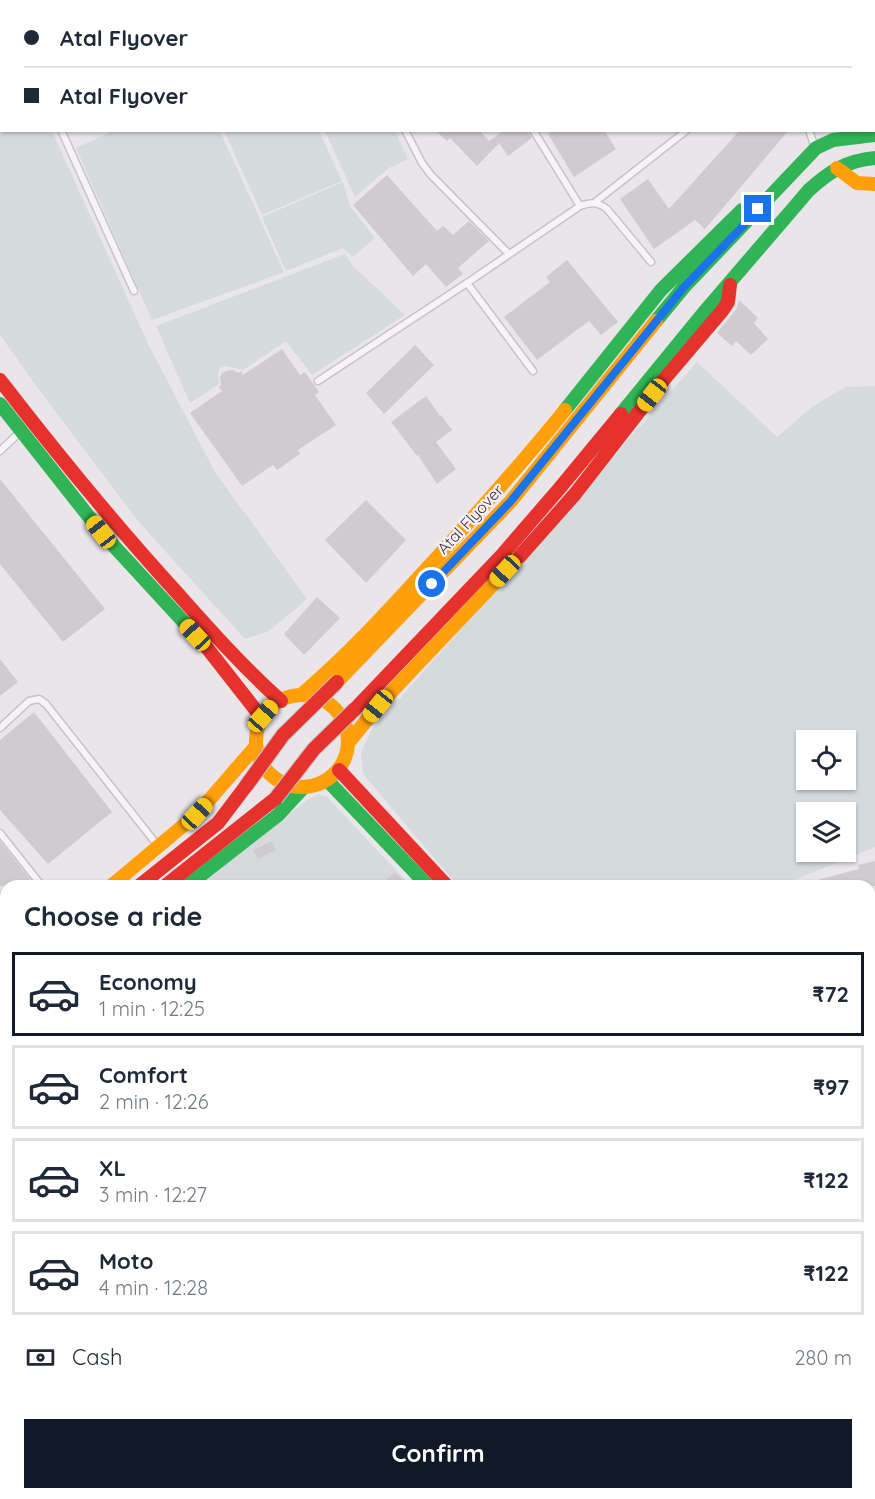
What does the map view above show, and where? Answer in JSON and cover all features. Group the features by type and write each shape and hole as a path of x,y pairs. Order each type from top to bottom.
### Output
{"main road":[{"path":"816,148 833,140 875,135"},
{"name":"Atal Flyover","path":"147,880 218,823 283,735 511,501 684,287 816,148"},
{"path":"173,880 276,798 314,749 502,555 706,310 821,178 849,162 872,158"},
{"path":"837,168 857,183 875,184"},
{"path":"301,695 382,618 484,505 547,433 661,290 742,210 758,209"},
{"path":"349,742 378,706 575,494 666,377 722,311 728,302 730,285"},
{"path":"0,380 48,443 151,565 247,669 281,701"},
{"path":"14,398 1,405 101,532 209,650 262,718"},
{"path":"138,574 151,565"},
{"path":"301,695 316,697 329,704 340,714 347,727 349,742 346,757 339,770 327,780 304,787 282,783 269,774 260,761 256,746 257,730 262,718 273,705 281,701 301,695"},
{"path":"118,880 197,814 256,746"},
{"path":"339,770 441,880"},
{"path":"327,780 422,880"},
{"path":"195,880 278,814 304,787"}],"lane":[{"path":"62,132 134,291"},
{"path":"406,132 431,175 509,254"},
{"path":"534,132 580,206"},
{"path":"594,203 684,132"},
{"path":"810,132 816,148"},
{"path":"318,381 587,203 602,205 608,209 651,262"},
{"path":"467,283 533,371"},
{"path":"0,451 21,431"},
{"path":"0,728 29,701 39,699 46,704 158,846"},
{"path":"0,833 37,880"}],"shaded area":[{"path":"0,132 52,132 148,344 215,472 307,599 269,631 245,639 138,521 0,335"},
{"path":"111,132 220,132 284,272 152,320 76,148"},
{"path":"224,132 319,132 342,181 262,215"},
{"path":"325,132 395,132 408,159 389,168 355,197"},
{"path":"343,182 350,206 375,238 353,257 343,248 286,271 262,217"},
{"path":"345,254 352,265 405,315 312,375 286,341 243,370 226,366 220,368 219,384 190,403 156,326"},
{"path":"697,362 777,437 813,406 846,387 875,386 875,847 856,855 856,802 796,802 796,862 838,862 795,880 453,880 363,774 361,753 371,731"},
{"path":"319,794 327,797 405,880 210,880 208,878 307,800"}],"building":[{"path":"437,132 481,132 489,141 502,132 528,132 532,138 508,156 499,143 477,166 450,138 447,141"},
{"path":"550,132 605,132 616,149 574,177 548,134"},
{"path":"738,132 787,132 705,229 695,220 654,249 620,199 648,179 669,209"},
{"path":"387,175 437,231 443,226 453,235 469,221 489,241 458,268 463,274 446,287 426,264 413,276 353,205"},
{"path":"567,260 618,322 601,335 589,321 537,360 504,317 550,282 546,277"},
{"path":"739,300 758,318 754,323 768,339 751,355 736,341 732,346 717,333 737,308"},
{"path":"415,345 434,365 384,414 366,393"},
{"path":"282,349 300,375 305,372 319,392 315,395 336,425 298,450 300,454 277,470 273,465 242,486 190,413 222,391 219,387 222,373 233,370 238,373 241,371 243,375"},
{"path":"426,396 452,430 436,442 456,469 437,484 418,455 391,422"},
{"path":"0,479 105,609 63,642 0,564"},
{"path":"366,500 406,540 366,583 325,540"},
{"path":"317,597 340,618 304,655 284,634"},
{"path":"0,659 18,682 0,696"},
{"path":"34,712 112,812 48,864 0,810 0,740"},
{"path":"0,841 30,879 0,880"},
{"path":"272,841 276,850 258,859 253,850"},
{"path":"875,861 875,880 817,880 859,869 858,865"},
{"path":"395,872 403,880 386,880"}],"traffic: fast":[{"path":"656,321 684,287 816,148 833,140 875,135"},
{"path":"621,414 809,190 839,168 875,158"},
{"path":"565,410 661,290 742,210 758,209"},
{"path":"0,404 101,532 204,644"},
{"path":"327,780 422,880"},
{"path":"195,880 278,815 304,787"}],"traffic: slow":[{"path":"837,168 857,183 875,184"},
{"path":"337,682 511,501 656,321"},
{"path":"301,695 356,644 442,552 565,410"},
{"path":"349,742 378,706 520,556"},
{"path":"302,695 320,698 335,708 345,723 348,741 345,759 335,774 320,784 302,787 284,784 269,774 259,759 256,741 259,723 269,708 284,698 302,695"},
{"path":"118,880 197,814 256,746"}],"traffic: jam":[{"path":"520,556 575,494 666,377 722,311 728,302 730,285"},
{"path":"0,380 132,543 228,650 281,701"},
{"path":"355,709 502,555 621,414"},
{"path":"204,644 262,718"},
{"path":"246,786 283,735 337,682"},
{"path":"276,798 314,749 355,709"},
{"path":"339,770 441,880"},
{"path":"147,880 218,823 246,786"},
{"path":"173,880 276,798"}],"route":[{"path":"432,584 511,501 684,287 758,209"}]}
